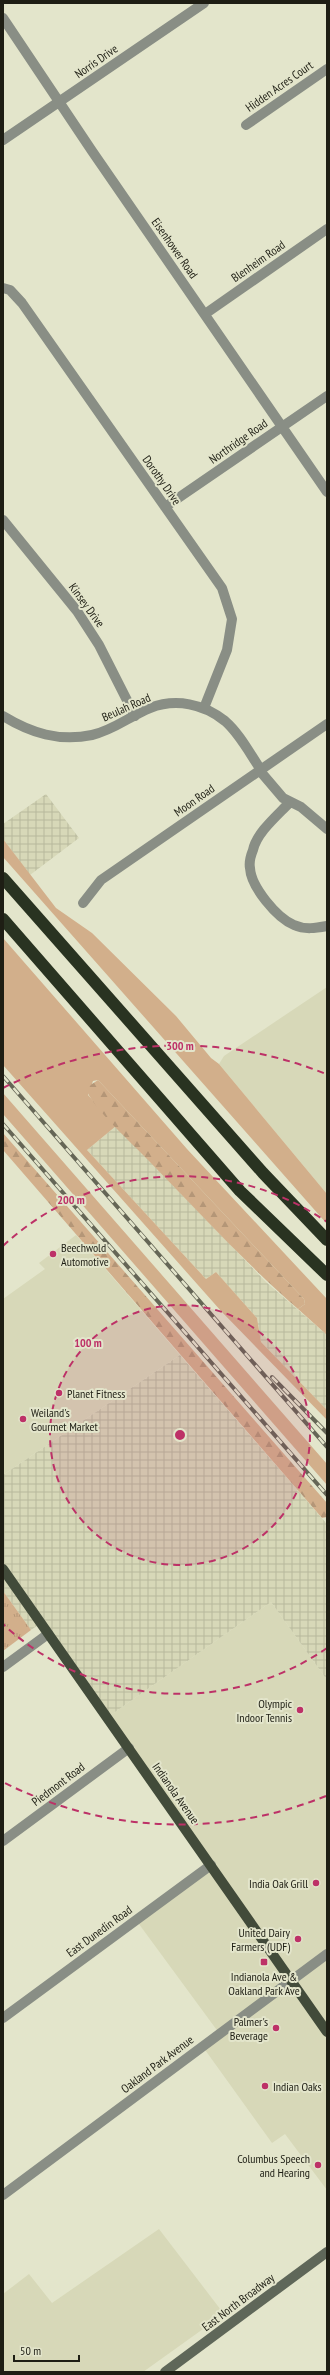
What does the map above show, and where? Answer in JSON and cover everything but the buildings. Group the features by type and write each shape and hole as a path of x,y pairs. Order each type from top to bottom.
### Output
{"highway":[{"path":"3,878 262,1173 327,1240"},
{"path":"3,919 240,1191 327,1275"}],"main road":[{"name":"Indianola Avenue","path":"3,1569 327,2032"},
{"name":"East North Broadway","path":"165,2372 327,2252"}],"street":[{"name":"Norris Drive","path":"3,140 204,3"},
{"name":"Eisenhower Road","path":"3,18 59,103 327,492"},
{"name":"Hidden Acres Court","path":"246,125 327,69"},
{"name":"Blenheim Road","path":"205,314 327,229"},
{"name":"Dorothy Drive","path":"3,288 10,290 22,303 222,588 232,619 226,650 204,708"},
{"name":"Northridge Road","path":"165,507 327,396"},
{"name":"Kinsey Drive","path":"3,520 77,611 99,645 135,716"},
{"name":"Beulah Road","path":"3,716 40,735 58,737 92,735 110,730 151,708 169,704 186,704 204,708 224,721 235,732 260,770 283,798 327,829"},
{"name":"Moon Road","path":"83,903 100,880 327,724"},
{"path":"290,802 264,831 253,848 250,869 261,895 280,916 294,926 311,929 327,926"},
{"path":"3,1667 48,1634"},
{"name":"Piedmont Road","path":"3,1841 129,1748"},
{"name":"East Dunedin Road","path":"3,2018 211,1865"},
{"name":"Oakland Park Avenue","path":"3,2195 327,1954"}],"shaded area":[{"path":"46,794 79,838 30,875 3,839 3,824"},
{"path":"327,987 327,1194 219,1064 224,1056"},
{"path":"116,1126 266,1282 327,1335 327,1410 261,1342 257,1318 216,1272 206,1279 87,1150"},
{"path":"76,1235 180,1355 3,1475 3,1299 45,1269 39,1263"},
{"path":"180,1355 327,1524 327,1680 271,1602 108,1717 41,1623 31,1630 3,1591 3,1475"},
{"path":"271,1602 327,1680 327,2190 285,2134 272,2143 203,2047 219,2033 136,1920 211,1864 108,1717"},
{"path":"159,2229 224,2314 143,2372 3,2372 3,2294 29,2274 52,2303"}],"green space":[{"path":"3,839 56,908 92,933 176,1016 211,1058 219,1064 327,1194 327,1224 3,857"},
{"path":"3,938 187,1149 327,1299 327,1335 298,1309 305,1304 304,1299 98,1080 93,1081 88,1095 116,1126 87,1150 206,1279 216,1272 257,1318 261,1342 327,1410 327,1420 221,1311 3,1065"},
{"path":"98,1080 304,1299 305,1304 298,1309 278,1291 240,1255 113,1125 95,1105 86,1088"},
{"path":"3,1093 327,1464 327,1485 3,1114"},
{"path":"3,1133 327,1503 327,1517 322,1518 3,1150"},
{"path":"3,1591 31,1630 3,1651"}],"railway":[{"path":"3,1076 327,1447"},
{"path":"3,1124 327,1495"},
{"path":"272,1377 327,1433"}],"place":[{"name":"Beechwold Automotive","path":"53,1254"},
{"name":"Planet Fitness","path":"59,1393"},
{"name":"Weiland's Gourmet Market","path":"23,1419"},
{"name":"Olympic Indoor Tennis","path":"300,1710"},
{"name":"India Oak Grill","path":"316,1883"},
{"name":"United Dairy Farmers (UDF)","path":"298,1939"},
{"name":"Indianola Ave & Oakland Park Ave","path":"264,1962"},
{"name":"Palmer's Beverage","path":"276,2028"},
{"name":"Indian Oaks","path":"265,2086"},
{"name":"Columbus Speech and Hearing","path":"318,2165"}]}
